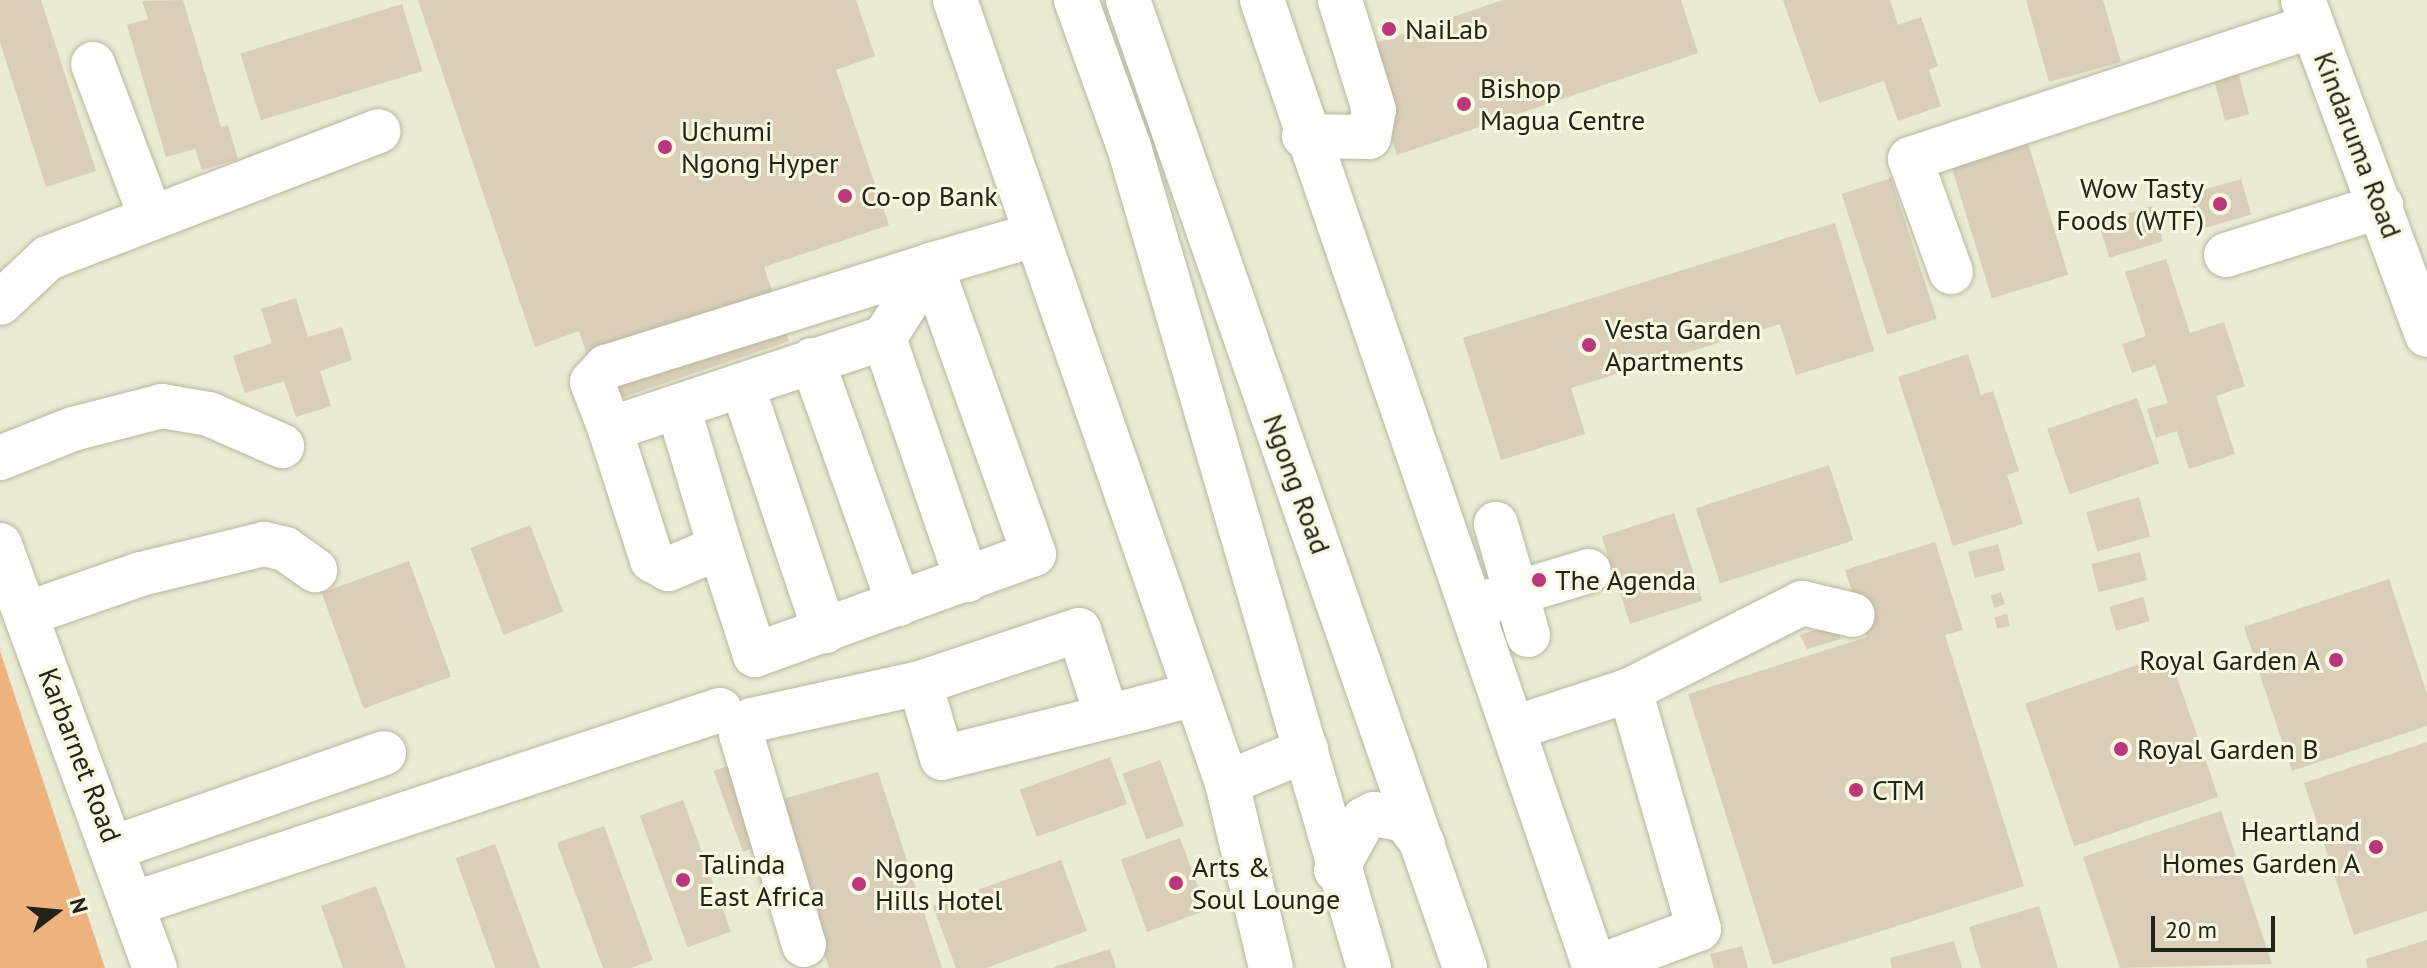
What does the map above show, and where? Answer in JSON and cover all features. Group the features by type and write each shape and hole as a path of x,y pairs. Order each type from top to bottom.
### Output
{"main road":[{"path":"955,0 1034,235 1227,783 1258,964"},
{"path":"1076,0 1129,147 1306,750 1336,870 1369,968"},
{"name":"Ngong Road","path":"1128,0 1465,968"},
{"path":"1262,0 1304,136 1517,727 1595,968 1699,929 1630,690"},
{"path":"1304,136 1369,137 1374,110 1340,0"},
{"path":"1951,272 1910,159 2308,13"},
{"name":"Kindaruma Road","path":"2308,13 2381,206 2417,267 2427,335"},
{"path":"93,64 150,215"},
{"path":"0,303 48,258 150,215 378,131"},
{"path":"2226,255 2381,206"},
{"path":"720,547 669,569 657,567 592,382 606,367 1034,235"},
{"path":"610,429 884,338 931,265"},
{"path":"678,407 755,655 1034,554 931,265"},
{"path":"884,338 967,580"},
{"path":"812,360 899,604"},
{"path":"742,385 825,631"},
{"path":"0,458 73,429 162,406 209,414 282,446"},
{"path":"1496,524 1528,635"},
{"path":"26,614 141,574 264,544 285,549 315,570"},
{"name":"Karbarnet Road","path":"0,545 116,847 155,968"},
{"path":"1474,606 1589,571"},
{"path":"1517,727 1630,690 1802,603 1853,615"},
{"path":"804,945 741,734 752,720 920,683 1079,630 1107,717"},
{"path":"920,683 942,758 1195,694"},
{"path":"136,903 720,710"},
{"path":"1227,783 1306,750"},
{"path":"116,847 384,753"},
{"path":"1336,870 1364,819 1374,814 1405,820 1423,844"}],"shaded area":[{"path":"0,651 105,968 0,968"}],"building":[{"path":"0,0 41,0 96,171 46,187 0,42"},
{"path":"183,0 221,127 228,125 238,159 202,170 195,149 166,157 127,25 148,19 142,1"},
{"name":"Uchumi Ngong Hyper","path":"418,0 856,0 875,56 836,70 889,225 764,267 789,341 603,404 579,331 535,347"},
{"name":"Bishop Magua Centre","path":"1503,0 1681,0 1698,53 1397,155 1361,48"},
{"path":"1783,0 1890,0 1898,25 1921,17 1938,66 1929,70 1941,106 1898,121 1884,81 1819,103"},
{"path":"2026,0 2103,0 2121,62 2049,82"},
{"path":"402,4 422,71 261,120 240,53"},
{"path":"2236,65 2249,114 2225,121 2212,71"},
{"path":"2027,140 2068,275 1992,298 1950,163"},
{"path":"1891,178 1937,319 1887,335 1842,194"},
{"name":"Wow Tasty Foods (WTF)","path":"2241,179 2251,215 2199,229 2189,194"},
{"path":"2152,206 2163,241 2109,258 2098,222"},
{"name":"Vesta Garden Apartments","path":"1835,223 1874,351 1796,375 1780,324 1571,388 1585,434 1501,460 1463,338"},
{"path":"2166,259 2190,333 2224,322 2245,386 2216,396 2235,454 2189,469 2177,431 2156,438 2147,409 2168,403 2155,365 2132,373 2122,344 2146,336 2125,272"},
{"path":"296,298 308,337 342,327 352,360 320,371 331,406 296,417 284,381 245,393 233,356 272,343 261,309"},
{"path":"1968,354 1981,395 1993,391 2019,471 2007,475 2023,524 1953,546 1898,377"},
{"path":"2137,398 2159,463 2070,494 2047,429"},
{"path":"1829,465 1853,540 1720,583 1696,508"},
{"path":"2139,497 2150,536 2097,552 2086,512"},
{"path":"1674,513 1702,600 1630,624 1602,536"},
{"path":"530,525 563,612 504,635 470,548"},
{"name":"CTM","path":"1935,542 1963,630 1945,635 2024,886 1773,965 1688,694 1867,637 1845,570"},
{"path":"1998,544 2005,570 1975,578 1968,552"},
{"path":"2140,552 2147,580 2099,592 2091,564"},
{"path":"409,561 451,677 364,708 322,593"},
{"name":"Royal Garden A","path":"2389,579 2427,694 2427,726 2292,771 2244,627"},
{"path":"2001,592 2005,604 1995,608 1991,595"},
{"path":"2143,597 2150,621 2116,631 2109,607"},
{"path":"2007,614 2010,626 1997,629 1994,617"},
{"path":"1835,623 1841,639 1807,649 1800,635"},
{"name":"Royal Garden B","path":"2169,654 2218,797 2074,846 2025,703"},
{"name":"Heartland Homes Garden A","path":"2427,742 2427,911 2354,935 2304,783"},
{"path":"1110,757 1127,804 1037,837 1020,790"},
{"path":"1160,760 1184,826 1146,839 1122,774"},
{"path":"738,762 767,843 743,852 714,771"},
{"name":"Ngong Hills Hotel","path":"878,772 942,968 829,968 776,801"},
{"path":"683,800 731,932 688,947 640,816"},
{"path":"2221,811 2272,964 2120,968 2083,857"},
{"path":"604,826 653,960 631,968 603,968 557,843"},
{"path":"1180,838 1206,910 1147,932 1121,860"},
{"path":"495,844 540,968 495,968 456,858"},
{"path":"1061,860 1087,931 986,968 956,968 933,906"},
{"path":"376,886 406,968 343,968 321,906"},
{"path":"2039,906 2058,968 1981,968 1969,927"},
{"path":"2427,940 2427,968 2368,968 2366,959"},
{"path":"1954,941 1962,968 1892,968 1890,958"},
{"path":"1742,946 1748,968 1714,968 1710,954"},
{"path":"1110,949 1116,968 1054,968 1054,967"}],"place":[{"name":"NaiLab","path":"1389,29"},
{"name":"Bishop Magua Centre","path":"1464,104"},
{"name":"Uchumi Ngong Hyper","path":"665,147"},
{"name":"Co-op Bank","path":"845,196"},
{"name":"Wow Tasty Foods (WTF)","path":"2220,204"},
{"name":"Vesta Garden Apartments","path":"1589,345"},
{"name":"The Agenda","path":"1539,580"},
{"name":"Royal Garden A","path":"2336,660"},
{"name":"Royal Garden B","path":"2121,749"},
{"name":"CTM","path":"1856,790"},
{"name":"Heartland Homes Garden A","path":"2376,847"},
{"name":"Talinda East Africa","path":"683,880"},
{"name":"Arts & Soul Lounge","path":"1176,883"},
{"name":"Ngong Hills Hotel","path":"859,884"}]}
